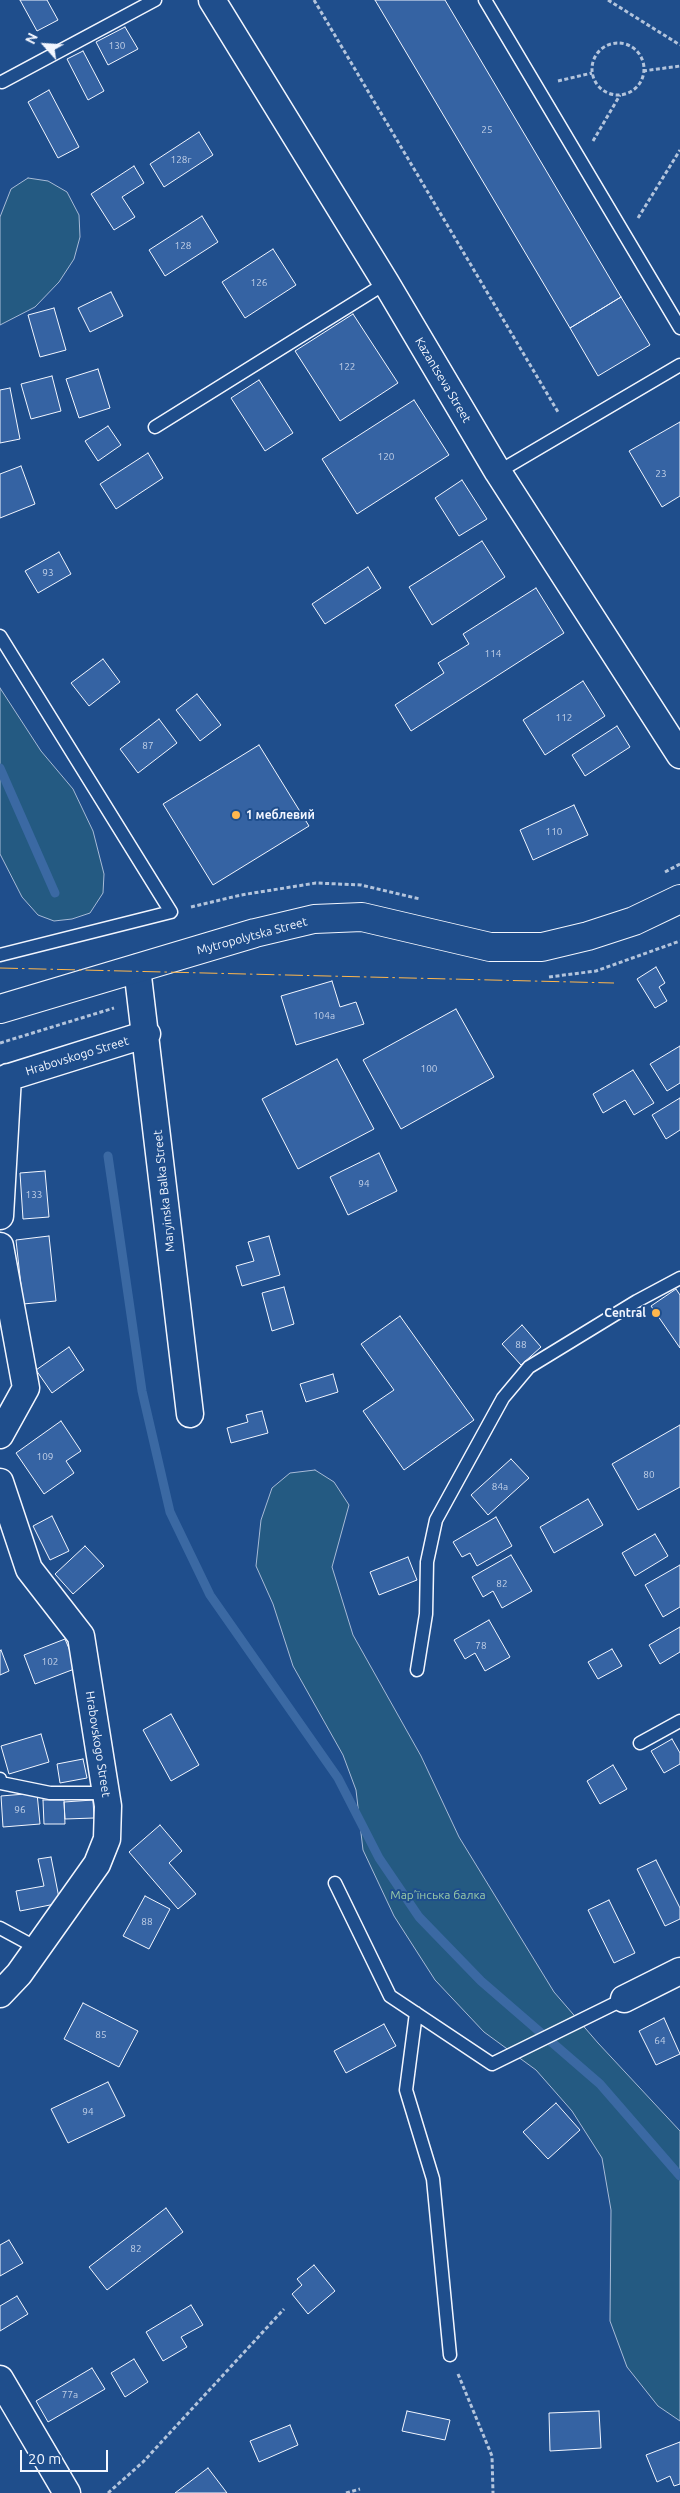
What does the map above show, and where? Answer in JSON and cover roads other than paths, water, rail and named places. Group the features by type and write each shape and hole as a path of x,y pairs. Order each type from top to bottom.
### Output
{"main road":[{"name":"Mytropolytska Street","path":"0,1009 255,933 314,919 362,917 490,947 542,947 588,936 634,921 680,899"}],"street":[{"name":"Kazantseva Street","path":"212,0 386,283 498,472 680,755"},
{"name":"Maryinska Balka Street","path":"138,968 190,1414"},
{"name":"Hrabovskogo Street","path":"0,1216 4,1078 147,1034"},
{"path":"0,1246 26,1388 0,1435"},
{"name":"Hrabovskogo Street","path":"0,1482 29,1569 81,1636 108,1806 107,1839 97,1864 19,1974 0,1994"},
{"path":"624,1999 680,1971"},
{"path":"0,2380 67,2493"}],"lane":[{"path":"2,82 155,0"},
{"path":"485,0 680,328"},
{"path":"155,427 386,283"},
{"path":"498,472 680,365"},
{"path":"0,636 171,912 0,955"},
{"path":"417,1670 426,1614 427,1562 436,1520 504,1398 528,1367 637,1301 680,1278"},
{"path":"640,1743 680,1721"},
{"path":"0,1779 1,1783 50,1793 106,1793"},
{"path":"335,1882 390,1996 492,2064 624,1999"},
{"path":"0,1928 37,1948"},
{"path":"416,2013 406,2090 433,2179 450,2355"}],"waterway":[{"path":"0,768 55,893"},
{"path":"108,1156 142,1391 170,1512 210,1595 338,1778 379,1858 419,1917 481,1981 600,2084 680,2176"}],"place":[{"name":"1 меблевий","path":"236,815"},
{"name":"Central","path":"656,1313"}],"park label":[{"name":"Мар’їнська балка","path":"438,1895"}]}
